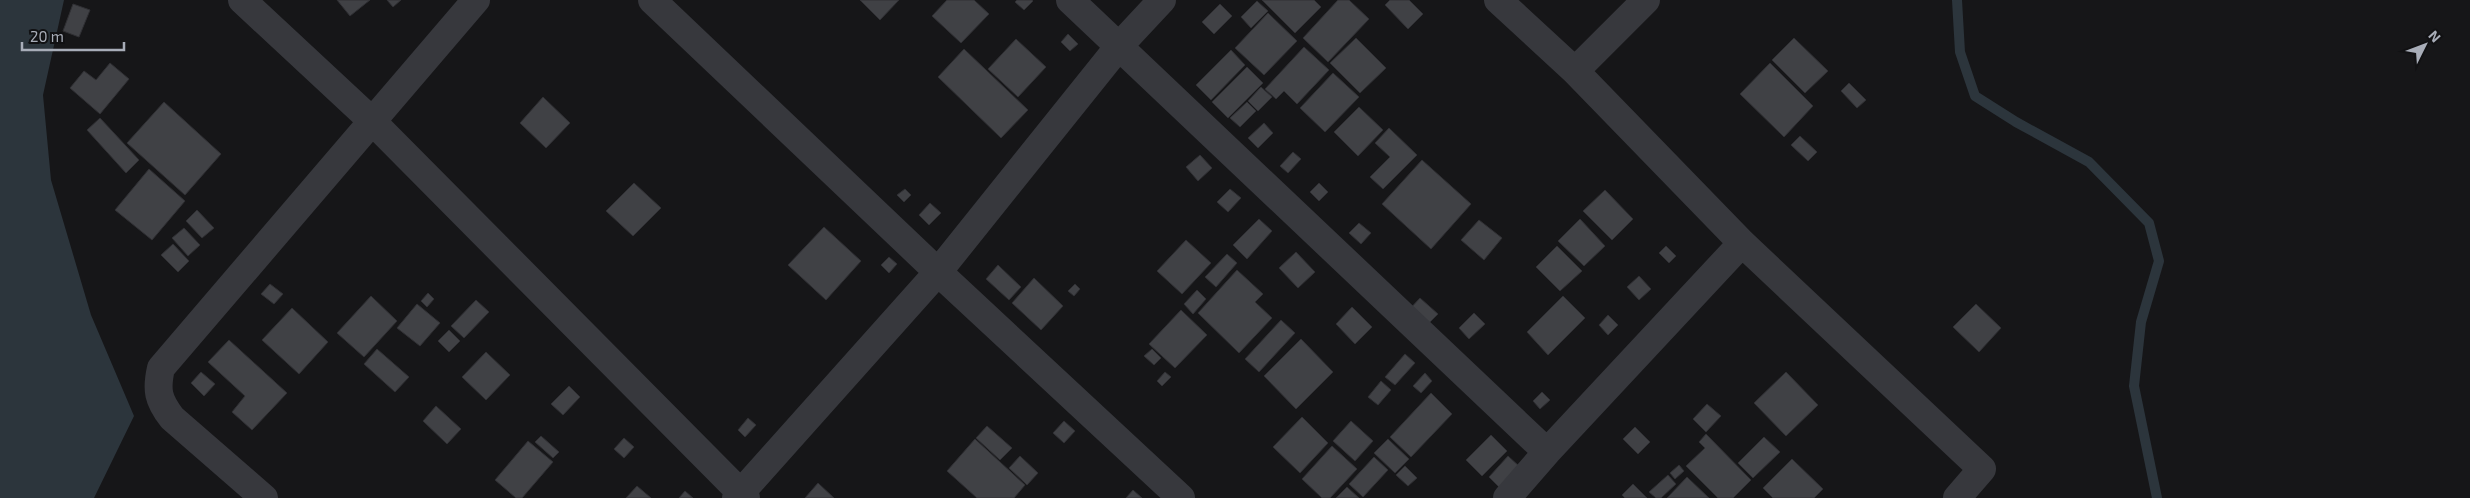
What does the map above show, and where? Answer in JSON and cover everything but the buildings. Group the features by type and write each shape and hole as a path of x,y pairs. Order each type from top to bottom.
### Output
{"street":[{"path":"242,0 372,120 741,496 938,272 1120,45 1162,0"},
{"path":"264,498 172,418 161,404 157,383 161,368 476,0"},
{"path":"652,0 938,272 1181,498"},
{"path":"1070,0 1120,45 1547,452"},
{"path":"1498,0 1575,72 1742,243 1982,469 1957,498"},
{"path":"1575,72 1646,0"},
{"path":"1507,498 1547,452 1742,243"}],"shaded area":[{"path":"0,0 64,0 43,95 51,180 91,315 134,416 94,498 0,498"}],"waterway":[{"path":"1957,0 1960,52 1975,96 2016,122 2089,162 2149,223 2159,261 2141,322 2134,386 2157,498"}]}
